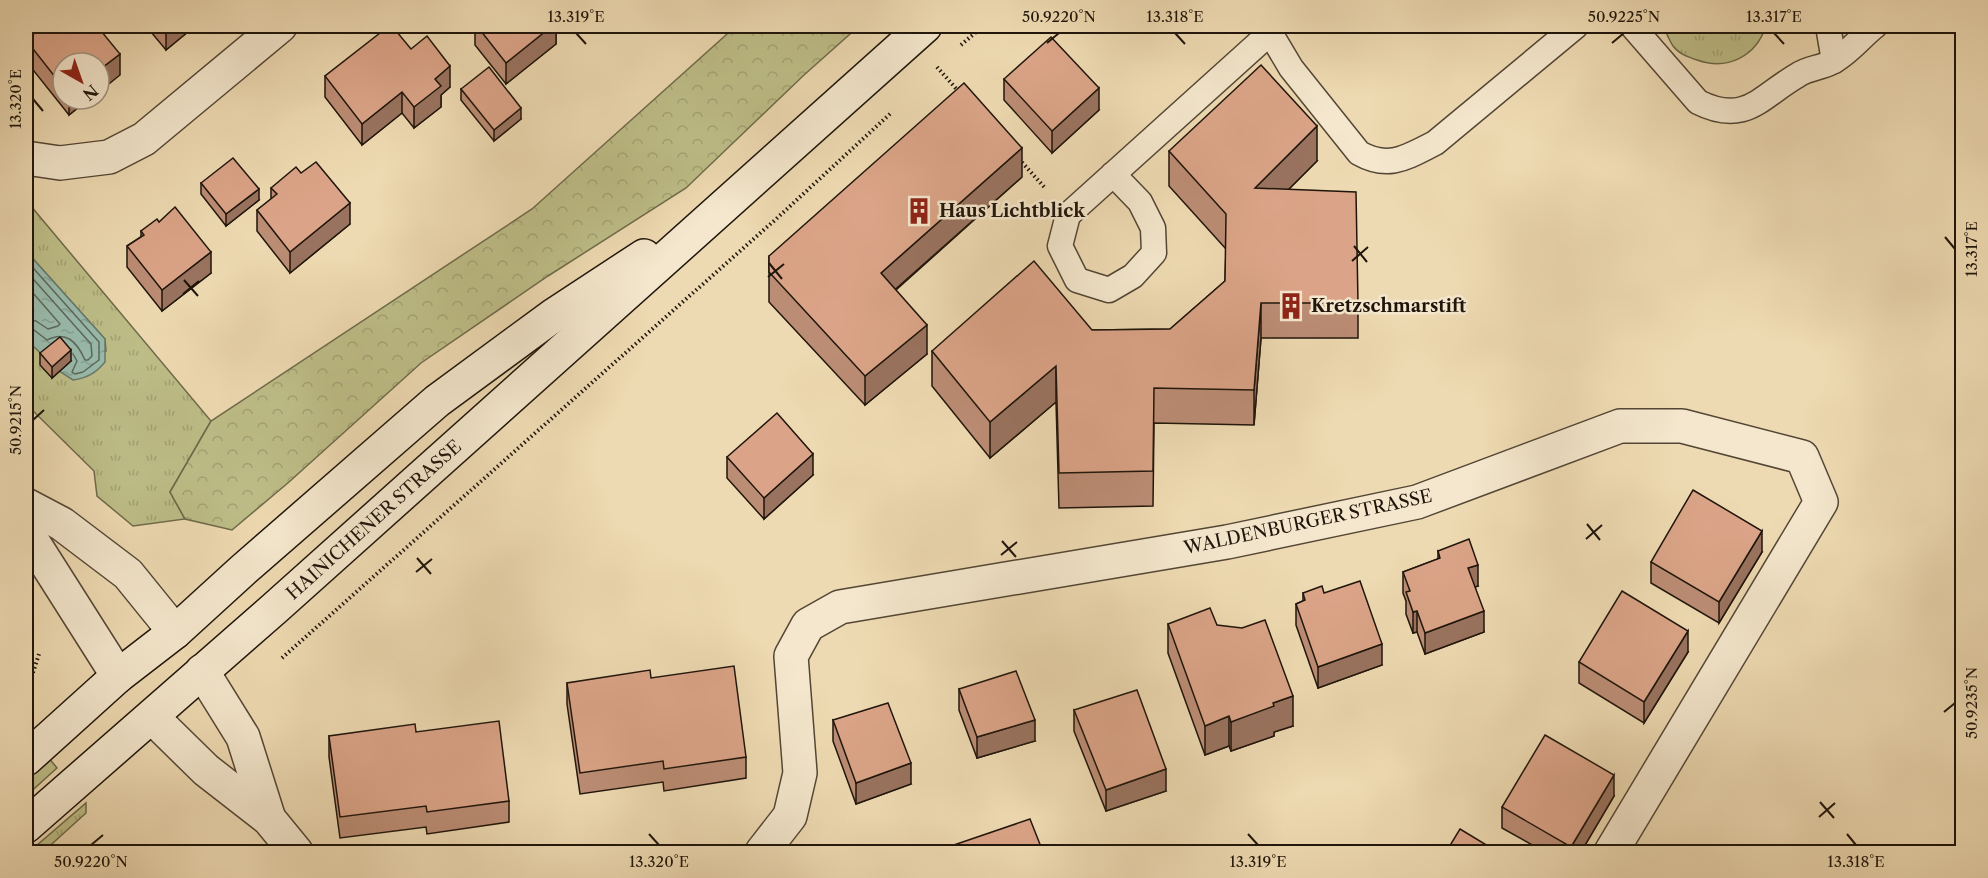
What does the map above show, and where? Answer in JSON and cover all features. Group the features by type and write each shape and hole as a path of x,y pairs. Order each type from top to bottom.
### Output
{"street":[{"path":"26,158 60,163 109,157 144,139 280,26"},
{"name":"HAINICHENER STRASSE","path":"26,826 152,717 925,26"},
{"name":"HAINICHENER STRASSE","path":"26,759 118,676 175,632 437,401 554,315 720,210"},
{"name":"WALDENBURGER STRASSE","path":"762,852 790,816 800,773 791,656 808,625 840,608 1227,542 1417,502 1620,426 1682,426 1802,457 1821,502 1611,852"},
{"path":"26,506 62,524 128,574 175,632 243,737 269,819"},
{"path":"26,531 118,676 152,717 206,770 269,819 296,852"}],"lane":[{"path":"1113,174 1140,202 1153,228 1154,253 1133,276 1109,290 1077,280 1060,246 1068,215 1269,29 1292,68 1359,153 1373,161 1391,162 1408,157 1436,143 1576,26"},
{"path":"1632,26 1698,102 1712,109 1742,110 1760,103 1798,74 1834,61 1875,26"},
{"path":"1828,26 1834,61"}],"path":[{"path":"960,46 983,26"},
{"path":"929,74 945,59"},
{"path":"937,66 968,101"},
{"path":"280,660 758,236 898,106"},
{"path":"1014,154 1068,215"},
{"path":"26,694 39,654"}],"green space":[{"path":"736,26 859,26 804,75 686,188 548,276 421,363 232,530 185,519 170,492 211,421 532,209"},
{"path":"1663,26 1766,26 1755,46 1748,53 1730,62 1719,64 1697,60 1681,53 1673,46"},
{"path":"26,204 30,205 211,421 170,492 185,519 133,526 97,496 94,471 26,404 26,339 47,359 71,361 60,371 106,351 105,339 26,251"},
{"path":"48,757 57,768 26,796 26,777"},
{"path":"86,803 86,813 43,852 29,852"}],"water":[{"path":"26,251 105,339 105,362 83,378 73,380 59,371 26,339"}],"building":[{"path":"44,26 97,26 120,54 111,61 111,51 51,51 51,72 26,40"},
{"path":"392,26 411,49 427,36 450,66 435,79 441,86 414,107 402,92 362,124 325,76"},
{"path":"477,26 552,26 506,63"},
{"path":"1051,37 1099,88 1052,131 1004,79"},
{"name":"Kretzschmarstift","path":"1261,65 1317,126 1255,188 1356,192 1358,303 1261,303 1254,390 1154,388 1153,471 1059,473 1056,366 990,422 932,351 1034,261 1092,330 1170,329 1225,281 1226,214 1169,151"},
{"path":"489,67 521,108 494,130 461,89"},
{"path":"964,83 1022,148 881,273 927,325 865,376 769,272 769,256"},
{"path":"233,158 259,189 226,214 201,183"},
{"path":"316,162 350,203 290,252 257,210 277,194 271,188 296,167 301,173"},
{"path":"175,207 211,252 162,290 127,246 144,235 141,231 157,219 159,222"},
{"path":"60,337 71,350 52,367 40,353"},
{"path":"777,413 813,454 764,498 727,457"},
{"path":"1693,490 1762,531 1719,602 1651,562"},
{"path":"1469,539 1478,565 1468,568 1484,611 1425,633 1417,611 1413,612 1406,592 1410,591 1403,572 1440,558 1438,551"},
{"path":"1360,581 1382,644 1318,667 1296,604 1305,600 1303,593 1322,586 1324,593"},
{"path":"1622,591 1688,631 1644,702 1579,662"},
{"path":"1210,608 1217,625 1242,628 1265,620 1293,696 1273,703 1274,706 1231,722 1229,716 1205,726 1168,624"},
{"path":"734,666 746,757 664,769 663,761 580,773 567,683 650,670 651,678"},
{"path":"1016,671 1035,720 977,737 959,689"},
{"path":"1137,690 1166,769 1106,790 1074,710"},
{"path":"888,703 911,763 856,783 833,720"},
{"path":"499,721 509,801 427,812 426,806 340,817 329,736 415,724 416,732"},
{"path":"1545,735 1614,775 1571,847 1502,807"},
{"path":"1030,819 1043,852 950,852 948,847"},
{"path":"1460,829 1498,852 1446,852"}],"place":[{"name":"Haus Lichtblick","path":"919,211"},
{"name":"Kretzschmarstift","path":"1291,306"}]}
